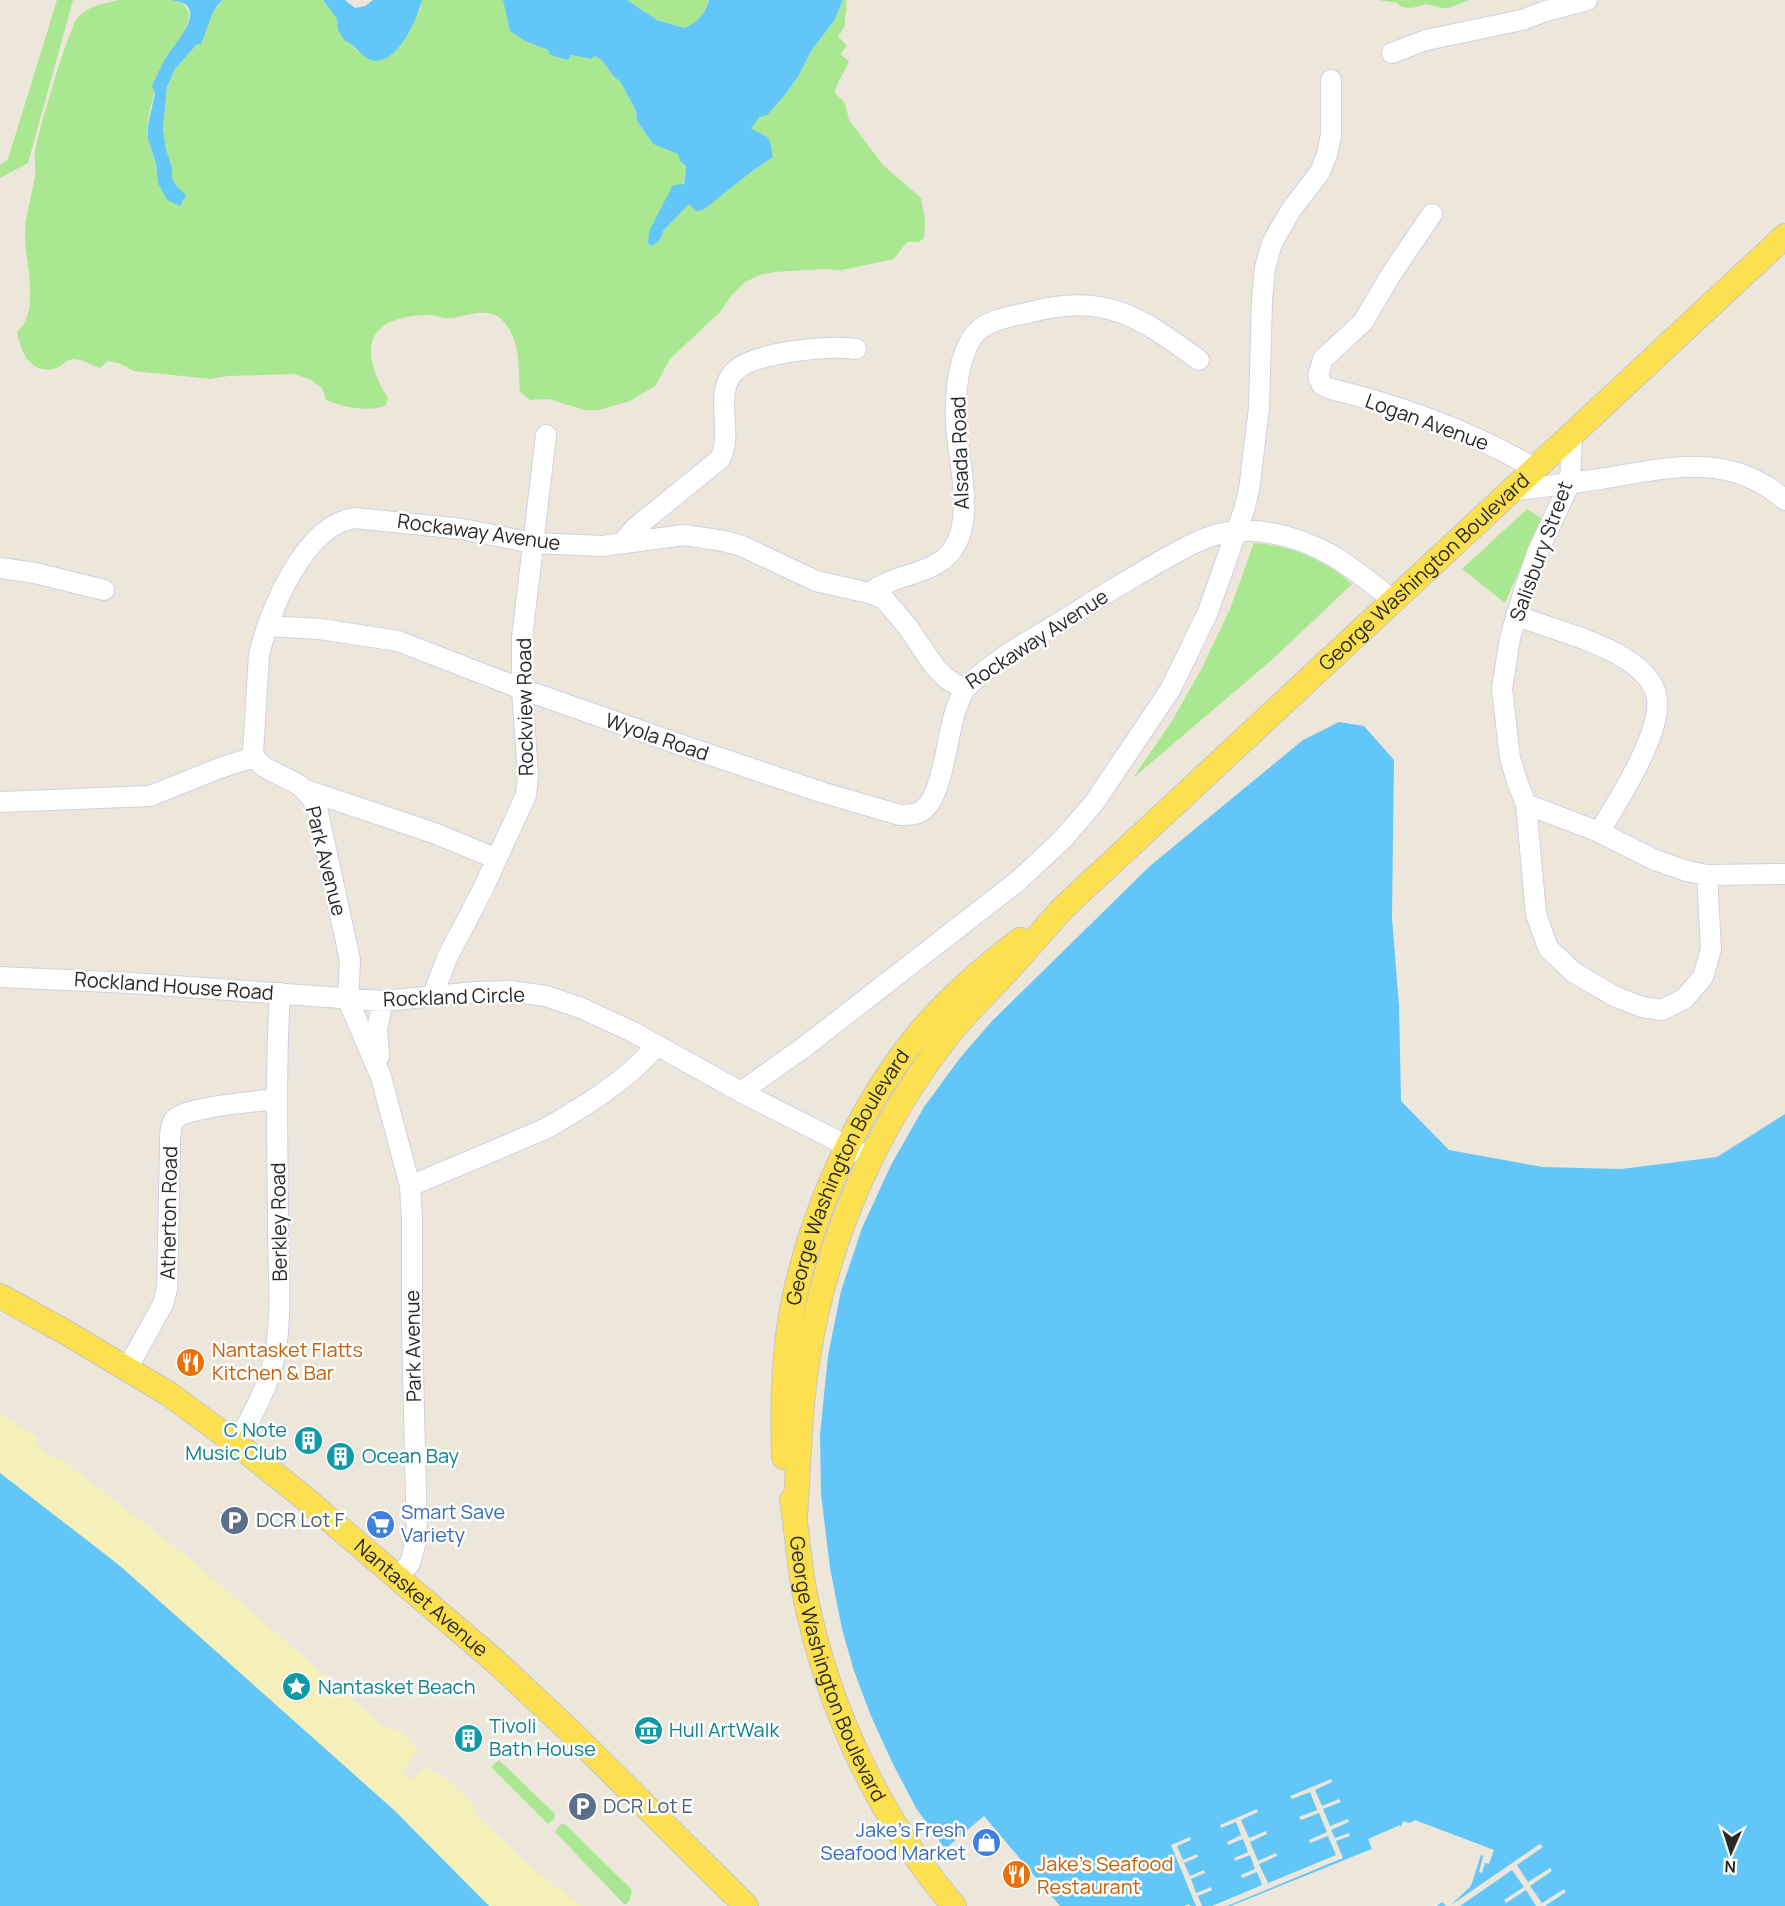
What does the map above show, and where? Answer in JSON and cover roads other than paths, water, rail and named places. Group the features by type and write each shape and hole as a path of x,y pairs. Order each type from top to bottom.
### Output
{"main road":[{"name":"George Washington Boulevard","path":"795,1516 800,1459 801,1408 813,1331 837,1238 870,1158 908,1092 954,1029 1063,908 1392,599 1785,236"},
{"name":"George Washington Boulevard","path":"954,1906 919,1862 896,1827 843,1721 825,1672 811,1622 784,1459 784,1394 789,1334 796,1290 810,1240 828,1192 848,1147 887,1079 917,1035 955,996 988,965 1063,908"},
{"name":"Nantasket Avenue","path":"0,1296 169,1394 302,1496 487,1653 746,1906"}],"street":[{"path":"1392,53 1426,39 1522,20 1587,0"},
{"path":"741,1092 803,1048 1018,882 1068,833 1111,781 1170,690 1208,613 1238,532 1249,490 1258,417 1265,268 1272,243 1291,210 1320,172 1327,155 1331,135 1331,80"},
{"name":"Logan Avenue","path":"1432,214 1390,276 1363,322 1323,359 1318,371 1319,381 1331,389 1403,408 1483,441 1534,468"},
{"name":"Alsada Road","path":"868,592 887,582 932,567 945,559 953,549 958,537 963,510 956,423 958,376 963,356 978,330 1005,318 1040,309 1076,304 1129,314 1199,360"},
{"path":"623,542 635,528 720,459 725,441 725,392 728,381 736,370 761,359 797,351 843,347 856,349"},
{"name":"Salisbury Street","path":"1572,434 1570,483 1538,551 1516,615 1502,689 1510,758 1526,804 1536,914 1548,948 1573,972 1616,997 1642,1007 1662,1010 1684,999 1703,977 1712,949 1707,875"},
{"name":"Rockview Road","path":"433,995 447,958 497,859 526,795 528,776 522,689 522,638 546,435"},
{"path":"1510,491 1661,468 1708,466 1750,476 1770,487 1785,500"},
{"name":"Rockaway Avenue","path":"267,626 280,595 305,554 330,528 346,519 388,520 451,527 533,543 602,546 684,535 706,537 742,546 816,581 868,592 884,599 907,626 935,667 964,690 980,674 1008,654 1189,545 1209,537 1259,531 1290,537 1313,546 1340,561 1392,599"},
{"path":"0,568 34,573 104,591"},
{"path":"1516,615 1570,633 1619,655 1637,667 1649,679 1657,696 1655,726 1647,747 1599,832"},
{"path":"0,802 150,796 254,757 260,655 267,626"},
{"name":"Wyola Road","path":"267,626 320,629 398,641 522,689 810,789 900,815 914,814 924,810 934,795 943,768 954,717 964,690"},
{"name":"Park Avenue","path":"254,757 258,762 306,790 317,808 350,960 348,1000 381,1077 410,1186 417,1538 413,1556 398,1577"},
{"path":"306,790 434,833 497,859"},
{"path":"1526,804 1599,832 1655,860 1687,871 1707,875 1785,874"},
{"name":"Rockland House Road","path":"0,977 280,993 348,1000"},
{"name":"Rockland Circle","path":"348,1000 383,1001 433,995 510,991 546,996 606,1019 870,1158"},
{"name":"Berkley Road","path":"237,1444 261,1396 276,1349 279,1291 280,993"},
{"name":"Park Avenue","path":"381,1077 376,1029 383,1001"},
{"path":"410,1186 524,1138 562,1119 631,1073 657,1045"},
{"name":"Atherton Road","path":"127,1369 163,1304 167,1289 170,1142 175,1119 199,1109 278,1099"}],"water":[{"path":"169,0 223,0 212,15 201,44 197,44 175,69 167,87 163,129 172,167 172,178 177,187 186,195 180,206 167,200 158,183 156,164 148,139 148,125 155,93 152,86 165,59 189,22 189,8 178,1"},
{"path":"323,0 345,0 355,8 365,6 373,0 422,0 411,29 397,49 389,57 371,60 345,41 338,30 337,19"},
{"path":"503,0 627,0 657,20 685,28 700,17 709,0 843,0 834,21 811,51 799,75 785,95 767,115 760,117 751,128 769,139 773,157 703,210 696,211 689,204 663,231 659,240 651,246 648,243 649,231 673,185 684,184 686,166 680,161 678,154 653,144 637,121 636,111 620,81 613,76 603,62 595,56 591,59 571,55 568,60 550,55 548,50 525,41 510,31"},
{"path":"1339,722 1364,726 1394,760 1392,918 1399,1006 1401,1101 1449,1150 1542,1167 1621,1169 1717,1157 1785,1114 1785,1906 1437,1906 1455,1890 1466,1862 1399,1838 1231,1906 1190,1906 1189,1904 1184,1906 1060,1906 984,1816 945,1849 916,1808 892,1762 854,1671 842,1629 830,1568 821,1494 820,1435 828,1356 841,1291 862,1228 891,1165 924,1107 960,1058 992,1021 1150,866 1303,740"},
{"path":"0,1473 119,1565 394,1810 489,1906 0,1906"}],"place":[{"name":"Nantasket Flatts Kitchen & Bar","path":"191,1362"},
{"name":"C Note Music Club","path":"308,1441"},
{"name":"Ocean Bay","path":"341,1456"},
{"name":"DCR Lot F","path":"235,1520"},
{"name":"Smart Save Variety","path":"380,1524"},
{"name":"Nantasket Beach","path":"297,1687"},
{"name":"Hull ArtWalk","path":"648,1730"},
{"name":"Tivoli Bath House","path":"468,1738"},
{"name":"DCR Lot E","path":"582,1806"},
{"name":"Jake's Fresh Seafood Market","path":"987,1842"},
{"name":"Jake's Seafood Restaurant","path":"1016,1875"}]}
